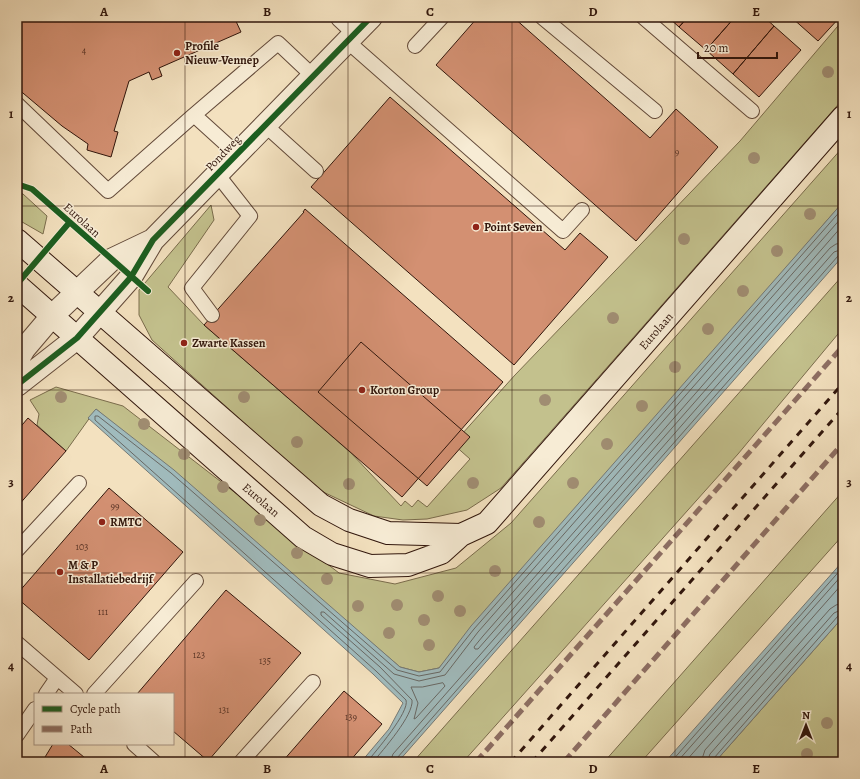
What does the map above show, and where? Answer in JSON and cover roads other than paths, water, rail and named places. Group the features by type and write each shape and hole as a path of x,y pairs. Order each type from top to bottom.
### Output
{"main road":[{"name":"Pondweg","path":"17,385 77,338 131,277 153,240 313,76 354,26"},
{"name":"Eurolaan","path":"17,285 303,537 332,554 370,566 408,565 441,553 461,535 488,523 843,117"},
{"name":"Eurolaan","path":"17,240 321,504 349,520 388,533 461,535"},
{"name":"Pondweg","path":"17,361 24,349 52,316 111,260 153,240"}],"lane":[{"path":"415,46 442,17"},
{"path":"542,17 655,111"},
{"path":"643,17 752,111"},
{"path":"354,26 563,230 582,210"},
{"path":"17,104 108,191 278,43 313,76"},
{"path":"194,115 237,154"},
{"path":"265,125 316,171"},
{"path":"212,315 192,288 250,216 217,174"},
{"path":"17,550 79,483"},
{"path":"95,693 196,580"},
{"path":"17,643 75,693"},
{"path":"47,693 57,678"},
{"path":"241,762 313,682"},
{"path":"17,735 34,710"},
{"path":"135,745 154,762"}],"water":[{"path":"843,202 843,256 398,762 361,762 389,729 403,703 373,674 88,418 96,409 174,470 400,667 419,672 439,668 471,626"},
{"path":"843,561 843,617 715,762 665,762"}],"railway":[{"path":"511,762 843,383"},
{"path":"532,762 843,408"}],"place":[{"name":"Profile Nieuw-Vennep","path":"177,53"},
{"name":"Point Seven","path":"476,227"},
{"name":"Zwarte Kassen","path":"184,343"},
{"name":"Korton Group","path":"362,390"},
{"name":"RMTC","path":"102,522"},
{"name":"M & P Installatiebedrijf","path":"60,572"}]}
